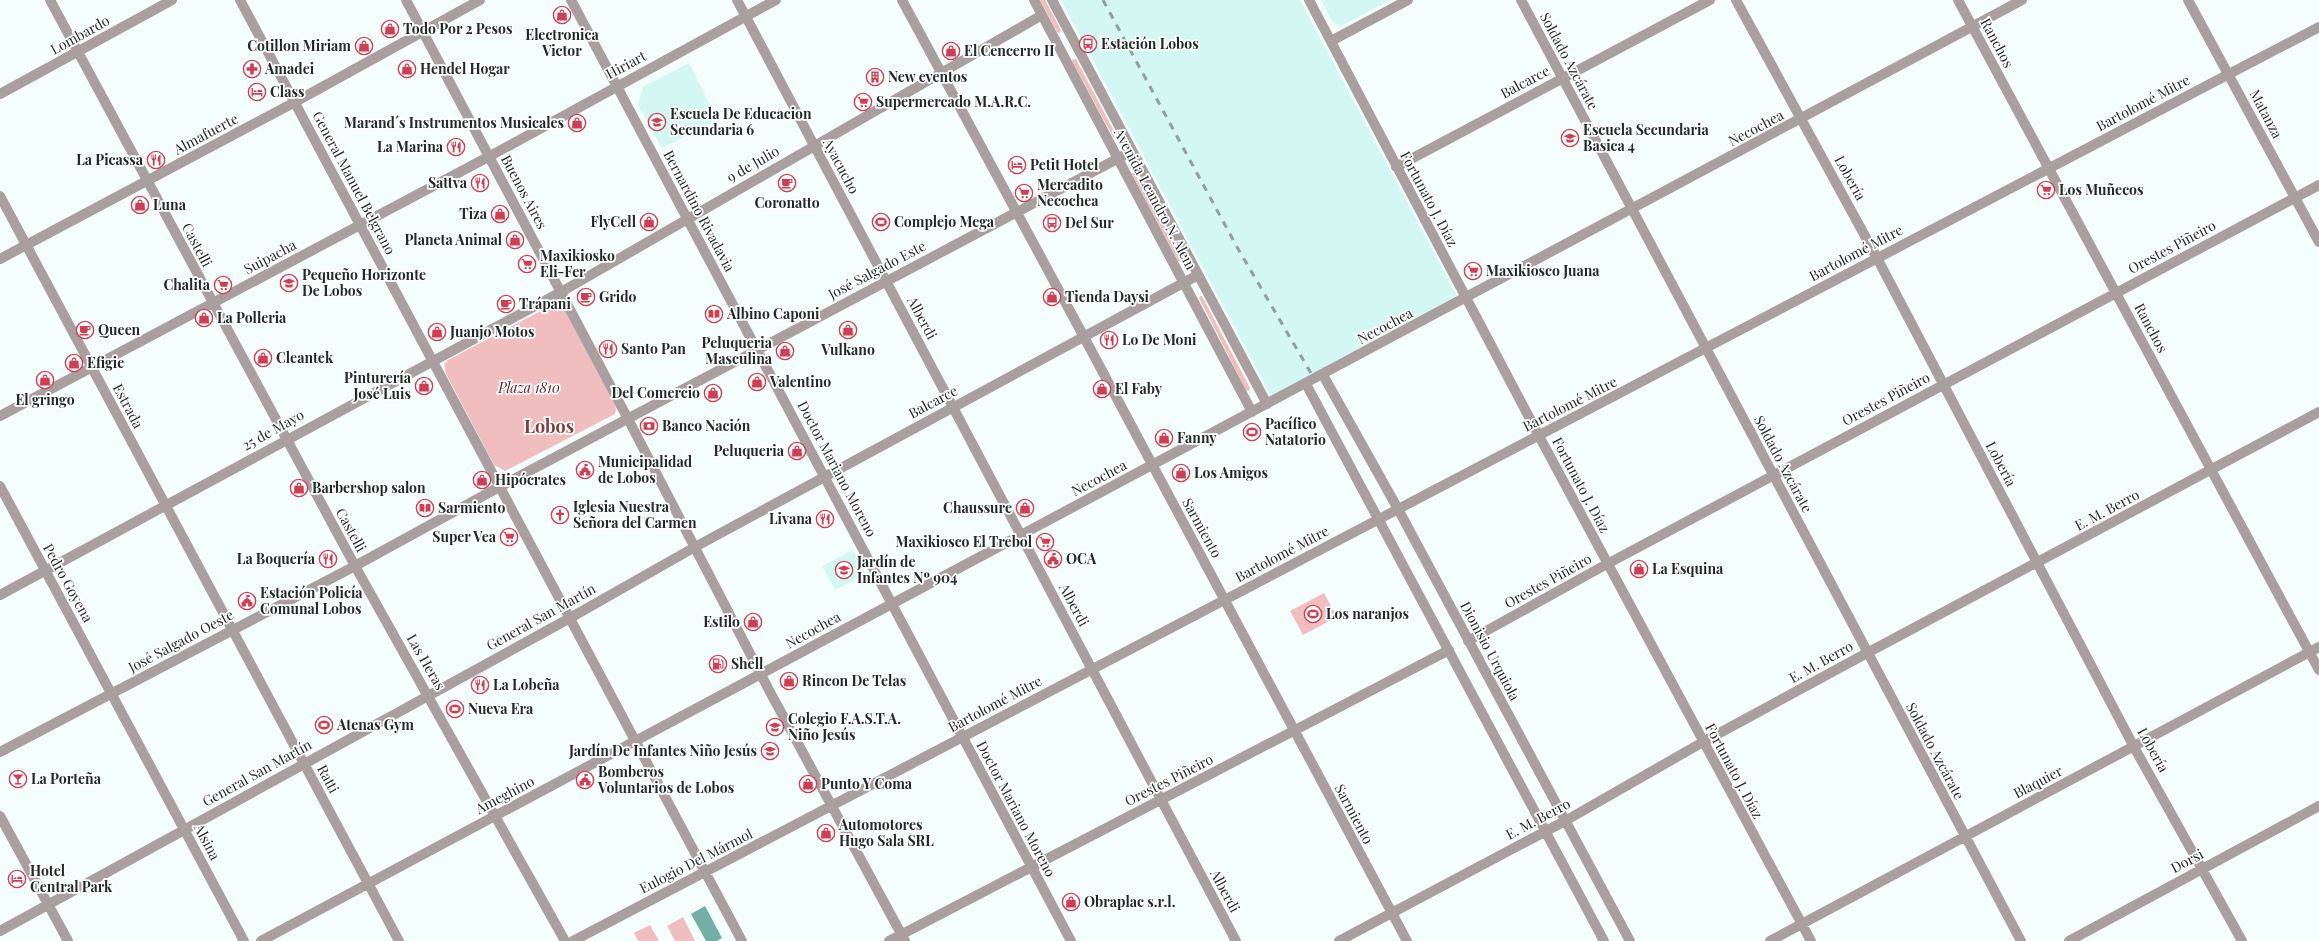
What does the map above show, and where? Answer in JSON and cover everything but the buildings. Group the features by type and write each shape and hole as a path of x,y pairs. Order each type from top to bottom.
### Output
{"street":[{"name":"Castelli","path":"50,0 355,566"},
{"name":"Lombardo","path":"0,94 172,0"},
{"name":"General Manuel Belgrano","path":"240,0 434,360 742,941"},
{"name":"Buenos Aires","path":"406,0 490,156 761,674 904,938"},
{"name":"Almafuerte","path":"0,259 295,102 480,0"},
{"name":"Bernardino Rivadavia","path":"571,0 757,350"},
{"name":"Ayacucho","path":"737,0 887,281"},
{"name":"Hiriart","path":"490,156 617,85 776,0"},
{"name":"Sarmiento","path":"902,0 1225,599 1294,732 1407,941"},
{"name":"Avenida Leandro N. Alem","path":"1034,0 1252,412"},
{"name":"Avenida Leandro N. Alem","path":"1052,0 1267,404"},
{"name":"Fortunato J. Díaz","path":"1309,0 1607,564 1811,941"},
{"path":"1331,41 1408,0"},
{"name":"Soldado Azcárate","path":"1520,0 1707,349 1964,837 2022,941"},
{"name":"Balcarce","path":"1396,167 1710,0"},
{"name":"Lobería","path":"1736,0 1877,258 2134,747 2242,941"},
{"name":"Ranchos","path":"1958,0 2212,469 2314,650 2319,670"},
{"name":"Necochea","path":"761,674 892,602 1323,375 2022,0"},
{"name":"Matanza","path":"2188,0 2319,242"},
{"name":"9 de Julio","path":"561,292 686,218 1042,16"},
{"name":"Bartolomé Mitre","path":"833,807 1092,668 1707,349 1877,258 2319,27"},
{"path":"1060,50 1074,42"},
{"name":"José Salgado Este","path":"628,419 1132,151"},
{"name":"Suipacha","path":"0,416 490,156"},
{"name":"Orestes Piñeiro","path":"1468,640 1943,384 2319,185"},
{"name":"Estrada","path":"0,196 232,630"},
{"name":"Balcarce","path":"695,547 1198,275"},
{"name":"Alberdi","path":"887,281 1236,941"},
{"name":"25 de Mayo","path":"0,595 286,439 561,292"},
{"name":"Doctor Mariano Moreno","path":"757,350 1071,941"},
{"name":"Dionisio Urquiola","path":"1323,375 1398,509 1630,941"},
{"path":"1306,384 1604,941"},
{"name":"E. M. Berro","path":"1339,941 1545,831 1702,742 2319,412"},
{"name":"José Salgado Oeste","path":"0,752 355,566 501,486 628,419"},
{"name":"Pedro Goyena","path":"0,486 112,693"},
{"name":"General San Martín","path":"0,931 428,694 570,618 695,547"},
{"name":"Las Heras","path":"355,566 565,941"},
{"name":"Ratti","path":"232,630 399,941"},
{"name":"Orestes Piñeiro","path":"889,941 904,938 1031,867 1294,732 1448,650"},
{"name":"Blaquier","path":"1770,941 2314,650"},
{"name":"Ameghino","path":"261,941 761,674"},
{"name":"Alsina","path":"112,693 244,941"},
{"name":"Dorsi","path":"2069,941 2319,806"},
{"name":"Eulogio Del Mármol","path":"573,941 833,807"},
{"path":"0,816 68,941"}],"shaded area":[{"path":"1061,0 1300,0 1457,296 1271,396"},
{"path":"1321,0 1390,0 1341,26 1333,22"},
{"path":"689,63 717,120 662,148 638,105 643,87"},
{"name":"Jardín de Infantes Nº 904","path":"853,550 866,574 835,590 822,566"},
{"path":"705,906 722,938 717,941 706,941 691,914"}],"green space":[{"path":"1040,0 1045,0 1061,30 1060,33 1057,32"},
{"path":"1073,59 1076,59 1116,135 1115,138 1113,137 1072,61"},
{"path":"1133,172 1136,172 1182,259 1181,262 1178,261 1132,174"},
{"path":"1202,296 1250,388 1249,391 1246,390 1199,298"},
{"name":"Plaza 1810","path":"556,303 564,308 614,403 616,409 615,414 505,471 494,465 446,374 444,364 448,360"},
{"name":"Los naranjos","path":"1324,593 1337,617 1303,635 1290,611"},
{"path":"683,917 695,941 675,941 667,926"},
{"path":"650,925 659,941 638,941 634,933"}],"railway":[{"path":"1103,0 1237,247 1315,380"}],"place":[{"name":"Electronica Victor","path":"562,15"},
{"name":"Todo Por 2 Pesos","path":"390,29"},
{"name":"Estación Lobos","path":"1088,44"},
{"name":"Cotillon Miriam","path":"364,46"},
{"name":"El Cencerro II","path":"951,51"},
{"name":"Amadei","path":"252,69"},
{"name":"Hendel Hogar","path":"407,69"},
{"name":"New eventos","path":"875,77"},
{"name":"Class","path":"257,92"},
{"name":"Supermercado M.A.R.C.","path":"863,102"},
{"name":"Escuela De Educacion Secundaria 6","path":"657,122"},
{"name":"Marand´s Instrumentos Musicales","path":"577,123"},
{"name":"Escuela Secundaria Basica 4","path":"1570,138"},
{"name":"La Marina","path":"456,147"},
{"name":"La Picassa","path":"156,160"},
{"name":"Petit Hotel","path":"1017,165"},
{"name":"Sattva","path":"480,183"},
{"name":"Coronatto","path":"787,183"},
{"name":"Los Muñecos","path":"2046,190"},
{"name":"Mercadito Necochea","path":"1024,193"},
{"name":"Luna","path":"140,205"},
{"name":"Tiza","path":"500,214"},
{"name":"FlyCell","path":"649,222"},
{"name":"Complejo Mega","path":"881,222"},
{"name":"Del Sur","path":"1052,223"},
{"name":"Planeta Animal","path":"515,240"},
{"name":"Maxikiosko Eli-Fer","path":"527,264"},
{"name":"Maxikiosco Juana","path":"1473,271"},
{"name":"Pequeño Horizonte De Lobos","path":"289,283"},
{"name":"Chalita","path":"223,285"},
{"name":"Grido","path":"586,297"},
{"name":"Tienda Daysi","path":"1052,297"},
{"name":"Trápani","path":"506,304"},
{"name":"Albino Caponi","path":"714,314"},
{"name":"La Polleria","path":"204,318"},
{"name":"Queen","path":"85,330"},
{"name":"Vulkano","path":"848,330"},
{"name":"Juanjo Motos","path":"437,332"},
{"name":"Lo De Moni","path":"1109,340"},
{"name":"Santo Pan","path":"608,349"},
{"name":"Peluqueria Masculina","path":"785,351"},
{"name":"Cleantek","path":"263,358"},
{"name":"Efigie","path":"74,363"},
{"name":"El gringo","path":"45,380"},
{"name":"Valentino","path":"757,382"},
{"name":"Pinturería José Luis","path":"424,386"},
{"name":"El Faby","path":"1102,389"},
{"name":"Del Comercio","path":"713,393"},
{"name":"Banco Nación","path":"649,426"},
{"name":"Pacífico Natatorio","path":"1252,432"},
{"name":"Fanny","path":"1164,438"},
{"name":"Peluqueria","path":"797,451"},
{"name":"Municipalidad de Lobos","path":"585,470"},
{"name":"Los Amigos","path":"1181,473"},
{"name":"Hipócrates","path":"482,480"},
{"name":"Barbershop salon","path":"299,488"},
{"name":"Sarmiento","path":"425,508"},
{"name":"Chaussure","path":"1025,508"},
{"name":"Iglesia Nuestra Señora del Carmen","path":"560,515"},
{"name":"Livana","path":"825,519"},
{"name":"Super Vea","path":"509,537"},
{"name":"Maxikiosco El Trebol","path":"1045,542"},
{"name":"La Boquería","path":"328,559"},
{"name":"OCA","path":"1053,559"},
{"name":"La Esquina","path":"1639,569"},
{"name":"Jardín de Infantes Nº 904","path":"844,570"},
{"name":"Estación Policía Comunal Lobos","path":"247,601"},
{"name":"Los naranjos","path":"1313,614"},
{"name":"Estilo","path":"753,622"},
{"name":"Shell","path":"718,664"},
{"name":"Rincon De Telas","path":"789,681"},
{"name":"La Lobeña","path":"480,685"},
{"name":"Nueva Era","path":"455,709"},
{"name":"Atenas Gym","path":"324,725"},
{"name":"Colegio F.A.S.T.A. Niño Jesús","path":"775,727"},
{"name":"Jardín De Infantes Niño Jesús","path":"770,751"},
{"name":"La Porteña","path":"18,779"},
{"name":"Bomberos Voluntarios de Lobos","path":"585,780"},
{"name":"Punto Y Coma","path":"808,784"},
{"name":"Automotores Hugo Sala SRL","path":"826,833"},
{"name":"Hotel Central Park","path":"17,879"},
{"name":"Obraplac s.r.l.","path":"1071,902"}],"district":[{"name":"Lobos","path":"549,427"}]}
